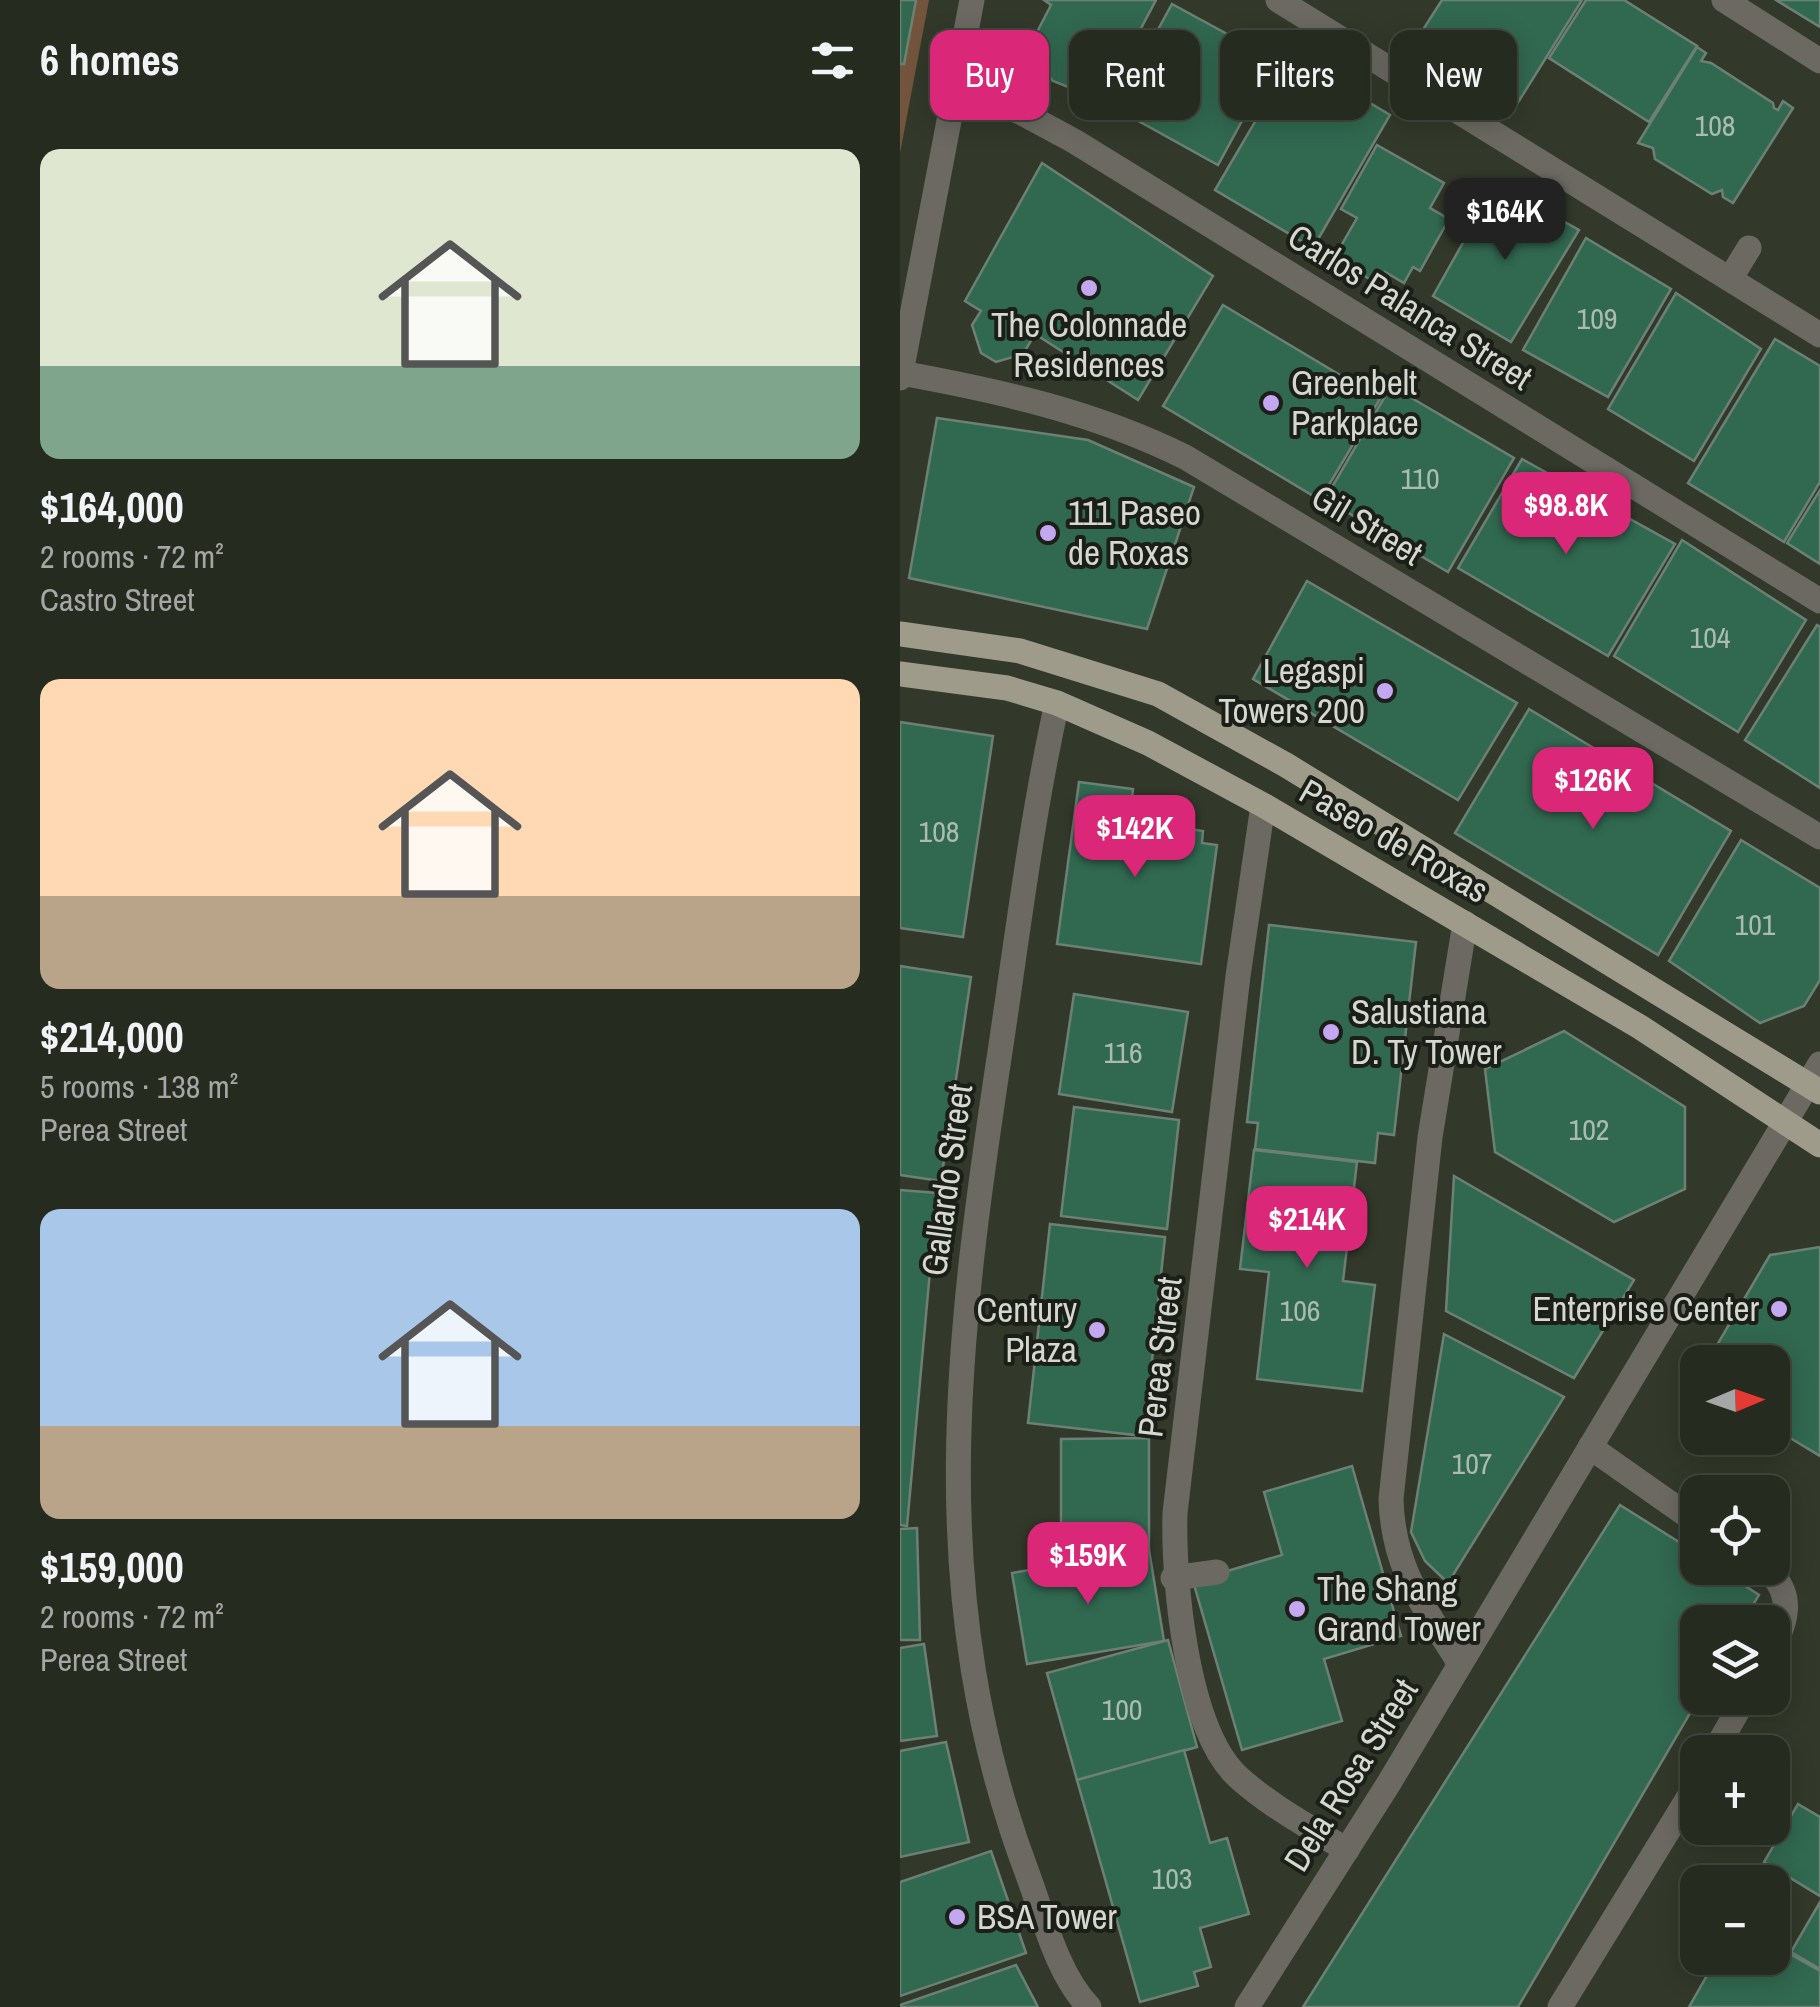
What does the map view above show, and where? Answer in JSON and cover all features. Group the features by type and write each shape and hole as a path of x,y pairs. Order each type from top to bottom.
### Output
{"main road":[{"name":"Paseo de Roxas","path":"900,634 1020,650 1158,694 1286,764 1816,1080"},
{"name":"Paseo de Roxas","path":"900,674 1007,688 1057,703 1148,744 1263,805 1640,1027 1820,1145"}],"street":[{"path":"966,30 972,0"},
{"path":"1278,0 1820,334"},
{"path":"1724,0 1820,61"},
{"path":"901,375 950,120"},
{"name":"Carlos Palanca Street","path":"1036,120 1820,601"},
{"path":"1730,279 1749,248"},
{"name":"Gil Street","path":"901,375 1068,408 1128,429 1184,457 1820,838"},
{"name":"Gallardo Street","path":"1057,703 975,1212 958,1372 956,1492 965,1630 994,1783 1054,1944 1090,2007"},
{"name":"Perea Street","path":"1263,805 1238,976 1175,1513 1173,1578 1194,1676 1215,1743 1236,1775 1347,1850"},
{"path":"1460,1664 1406,1580 1396,1550 1391,1499 1430,1137 1465,924"},
{"name":"Dela Rosa Street","path":"1247,2007 1460,1664 1784,1122 1816,1080"},
{"path":"1590,1447 1680,1511"},
{"path":"1173,1578 1217,1572"},
{"path":"1560,2007 1680,1811"}],"shaded area":[{"path":"900,0 929,0 900,153"}],"building":[{"path":"900,0 916,0 904,64 900,64"},
{"path":"1044,0 1156,0 1140,30 1069,30 1069,87 1049,76 1049,30 1038,30 1051,5"},
{"path":"1442,0 1582,0 1517,104 1517,30 1423,30"},
{"path":"1586,0 1624,0 1697,46 1649,122 1549,58"},
{"path":"1776,0 1820,0 1820,27"},
{"path":"1172,4 1220,30 1220,120 1242,120 1218,165 1137,120 1200,120 1200,30 1158,30"},
{"path":"1697,47 1706,53 1701,61 1711,63 1773,103 1774,108 1778,110 1783,101 1793,108 1733,203 1723,197 1722,190 1712,194 1655,159 1653,148 1638,143"},
{"path":"1370,103 1390,115 1313,248 1215,190 1256,120 1370,120"},
{"path":"1377,145 1444,183 1430,208 1449,219 1420,271 1413,267 1404,283 1385,272 1378,284 1334,258 1357,218 1341,209"},
{"name":"The Colonnade Residences","path":"1042,163 1213,276 1138,400 1035,334 1023,354 996,362 981,353 972,325 981,311 965,301"},
{"path":"1496,184 1579,230 1511,342 1433,296"},
{"path":"1586,238 1671,289 1608,397 1523,350"},
{"path":"1676,293 1761,349 1694,461 1608,409"},
{"name":"Greenbelt Parkplace","path":"1223,305 1380,399 1320,500 1163,406"},
{"path":"1775,339 1820,366 1820,482 1784,542 1688,483"},
{"path":"1391,386 1514,458 1448,572 1325,499"},
{"name":"111 Paseo de Roxas","path":"937,418 1088,440 1194,487 1147,629 909,578"},
{"path":"1522,459 1675,544 1608,656 1458,568"},
{"path":"1820,490 1820,564 1787,543"},
{"path":"1682,540 1806,620 1738,732 1614,656"},
{"name":"Legaspi Towers 200","path":"1307,581 1517,703 1458,800 1253,679"},
{"path":"1817,625 1820,627 1820,788 1745,740"},
{"path":"1529,709 1731,831 1658,955 1455,833"},
{"path":"900,722 993,736 963,937 900,928"},
{"path":"1079,782 1133,789 1131,807 1171,812 1169,826 1203,831 1202,843 1217,845 1201,964 1057,944"},
{"path":"1741,840 1820,888 1820,980 1804,1006 1760,1023 1669,961"},
{"name":"Salustiana D. Ty Tower","path":"1269,925 1416,942 1394,1135 1378,1133 1375,1163 1255,1149 1258,1123 1247,1122"},
{"path":"900,966 971,977 941,1181 900,1175"},
{"path":"1074,994 1188,1012 1172,1112 1059,1094"},
{"path":"1564,1031 1685,1107 1685,1189 1614,1222 1495,1152 1485,1069"},
{"path":"1074,1107 1179,1120 1167,1229 1061,1216"},
{"path":"1254,1150 1357,1162 1343,1281 1375,1285 1362,1391 1257,1379 1269,1272 1240,1269"},
{"path":"1454,1176 1634,1280 1574,1378 1446,1311"},
{"path":"900,1190 937,1193 907,1526 900,1525"},
{"name":"Century Plaza","path":"1050,1224 1165,1237 1144,1436 1028,1423"},
{"name":"Enterprise Center","path":"1820,1247 1820,1456 1790,1438 1790,1345 1717,1345 1770,1255"},
{"path":"1444,1334 1564,1397 1448,1583 1425,1561 1411,1532"},
{"path":"1149,1438 1149,1550 1061,1550 1061,1439"},
{"name":"The Shang Grand Tower","path":"1352,1466 1401,1636 1324,1659 1342,1721 1242,1750 1193,1581 1282,1555 1264,1492"},
{"path":"1620,1505 1680,1543 1680,1585 1744,1585 1759,1595 1753,1605 1680,1605 1680,1715 1689,1715 1518,2007 1303,2007"},
{"path":"917,1528 920,1640 900,1640 900,1529"},
{"path":"1149,1550 1164,1641 1027,1664 1012,1573"},
{"path":"1168,1640 1197,1747 1077,1780 1047,1673"},
{"path":"924,1644 937,1736 900,1741 900,1648"},
{"path":"946,1742 969,1842 900,1857 900,1751"},
{"path":"1184,1750 1210,1843 1227,1838 1249,1914 1200,1928 1211,1967 1194,1972 1198,1986 1140,2002 1077,1780"},
{"path":"1798,1804 1820,1817 1820,1896 1790,1878 1790,1865 1764,1862 1774,1845 1790,1845 1790,1818"},
{"name":"BSA Tower","path":"991,1851 1026,1953 900,1996 900,1882"},
{"path":"1820,1902 1820,1969 1791,1952"},
{"path":"1790,1954 1820,1971 1820,2007 1689,2007 1707,1975 1790,1975"},
{"path":"1016,1965 1038,2007 900,2007 900,2005"}],"place":[{"name":"The Colonnade Residences","path":"1089,288"},
{"name":"Greenbelt Parkplace","path":"1271,403"},
{"name":"111 Paseo de Roxas","path":"1048,533"},
{"name":"Legaspi Towers 200","path":"1385,691"},
{"name":"Salustiana D. Ty Tower","path":"1331,1032"},
{"name":"Enterprise Center","path":"1779,1309"},
{"name":"Century Plaza","path":"1097,1330"},
{"name":"The Shang Grand Tower","path":"1297,1609"},
{"name":"BSA Tower","path":"957,1917"}]}
